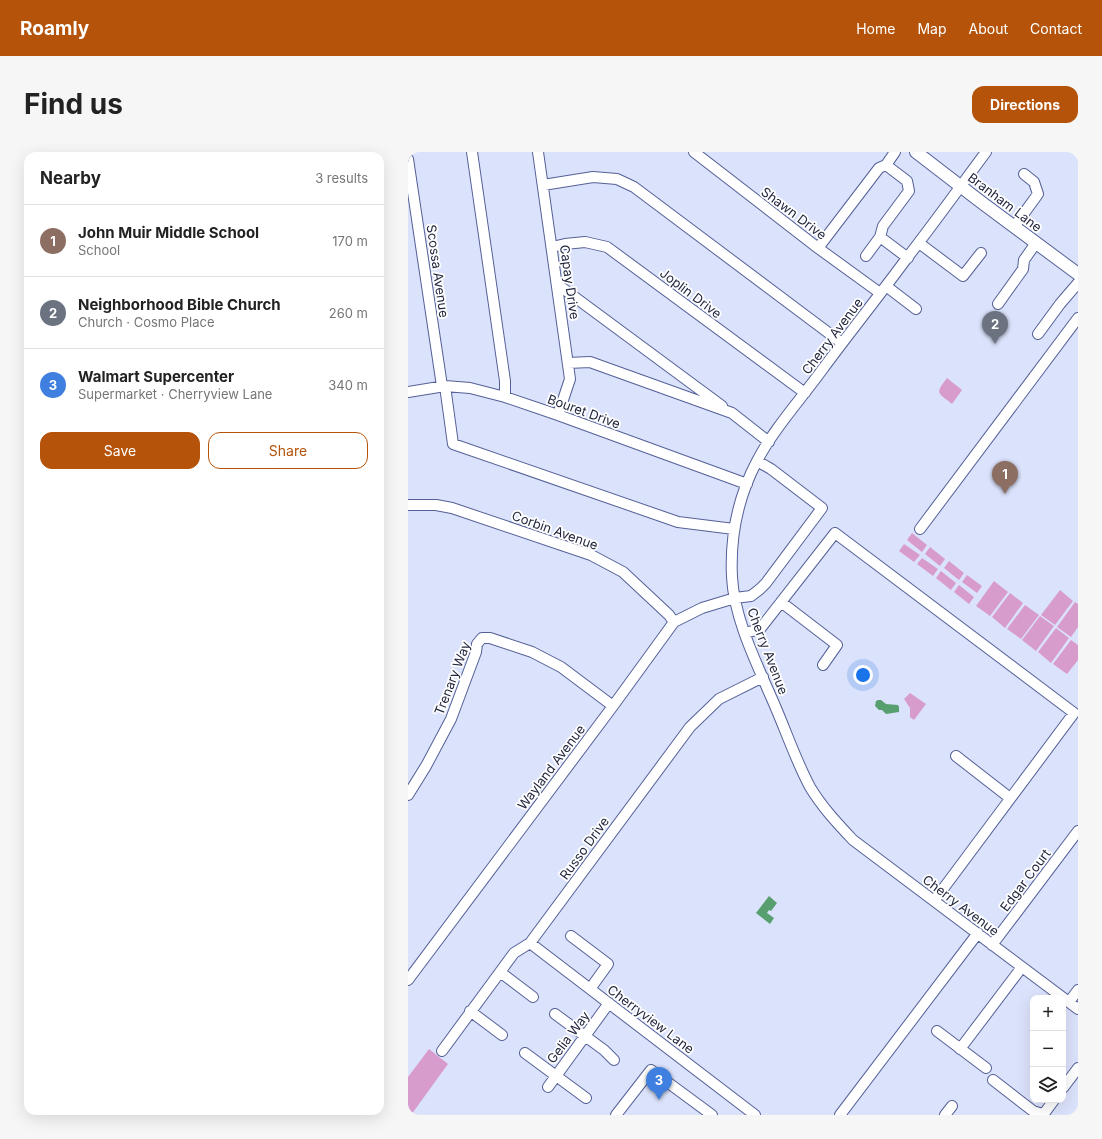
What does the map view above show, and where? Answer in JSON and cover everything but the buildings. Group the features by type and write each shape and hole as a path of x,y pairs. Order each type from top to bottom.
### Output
{"main road":[{"name":"Branham Lane","path":"916,152 1078,274"}],"street":[{"path":"472,152 505,381 505,397"},
{"name":"Capay Drive","path":"538,152 570,379 558,415"},
{"name":"Shawn Drive","path":"694,152 818,248 883,290 916,309"},
{"path":"818,248 878,168 886,165 895,152"},
{"name":"Cherry Avenue","path":"986,152 769,442 757,461 738,507 732,544 732,579 735,598 745,633 804,773 822,805 853,840 1078,1009"},
{"name":"Scossa Avenue","path":"408,159 453,444 678,522 734,529"},
{"path":"866,256 880,237 883,226 909,191 907,181 886,165"},
{"path":"1014,227 1038,194 1034,182 1024,174"},
{"path":"543,185 593,177 617,179 634,187 842,344"},
{"path":"880,237 908,258"},
{"name":"Joplin Drive","path":"552,247 585,242 607,247 805,394"},
{"path":"919,243 964,276 981,252"},
{"path":"998,304 1023,269 1024,260 1036,243"},
{"path":"1038,334 1060,304 1078,283"},
{"path":"557,284 769,442"},
{"path":"920,529 1078,318"},
{"path":"568,363 590,362 732,413"},
{"name":"Bouret Drive","path":"408,392 444,386 470,388 505,397 747,484"},
{"name":"Wayland Avenue","path":"408,980 674,622 702,608 735,598 751,596 760,589 822,508 771,469 757,461"},
{"name":"Corbin Avenue","path":"408,505 436,505 452,508 591,555 623,572 669,615 674,622"},
{"path":"745,633 760,628 836,533 1074,713 934,901"},
{"path":"781,602 837,645 823,665"},
{"name":"Trenary Way","path":"408,795 426,766 451,719 476,652 477,644 482,638 490,638 538,655 561,668 613,706"},
{"name":"Russo Drive","path":"442,1051 514,953 530,943 690,727 719,699 763,677"},
{"path":"956,756 1010,798"},
{"name":"Edgar Court","path":"992,945 1078,831"},
{"path":"840,1115 978,933"},
{"path":"571,936 608,964 590,989"},
{"name":"Cherryview Lane","path":"530,943 756,1115"},
{"path":"960,1049 1022,966"},
{"path":"500,972 533,997"},
{"path":"1069,1002 1078,990"},
{"name":"Gelia Way","path":"548,1087 609,1004"},
{"path":"470,1011 502,1035"},
{"path":"556,1014 604,1050 614,1060"},
{"path":"937,1031 986,1068"},
{"path":"525,1053 586,1098"},
{"path":"1066,1084 1078,1068"},
{"path":"616,1115 651,1070 712,1115"},
{"path":"993,1080 1033,1111 1044,1115 1052,1103"},
{"path":"945,1115 952,1106"}],"shaded area":[{"path":"947,378 962,390 952,404 939,392"},
{"path":"912,533 927,545 922,552 907,540"},
{"path":"904,544 920,555 914,562 899,551"},
{"path":"930,547 945,559 940,566 925,554"},
{"path":"922,558 938,569 933,576 917,564"},
{"path":"949,561 964,573 959,580 944,568"},
{"path":"941,571 956,583 951,590 936,578"},
{"path":"967,575 982,586 977,593 962,582"},
{"path":"994,581 1008,592 990,616 976,606"},
{"path":"959,585 974,597 969,604 954,592"},
{"path":"1060,590 1073,601 1055,625 1041,615"},
{"path":"1010,593 1023,603 1005,628 992,617"},
{"path":"1075,602 1078,604 1078,627 1071,637 1057,627"},
{"path":"1025,605 1039,615 1021,639 1007,629"},
{"path":"1040,616 1054,626 1036,651 1022,640"},
{"path":"1056,628 1069,638 1051,663 1038,652"},
{"path":"1071,640 1078,645 1078,660 1067,674 1053,664"},
{"path":"910,693 926,704 914,720 910,717 910,708 904,699"},
{"path":"881,700 886,704 898,705 899,712 886,714 882,710 879,710 875,706 876,701"},
{"path":"769,896 777,903 771,911 769,910 767,913 774,918 770,924 756,913"},
{"path":"429,1049 448,1064 411,1115 408,1115 408,1077"}],"place":[{"name":"Neighborhood Bible Church","path":"995,344"},
{"name":"John Muir Middle School","path":"1005,494"},
{"name":"Walmart Supercenter","path":"659,1100"}]}
